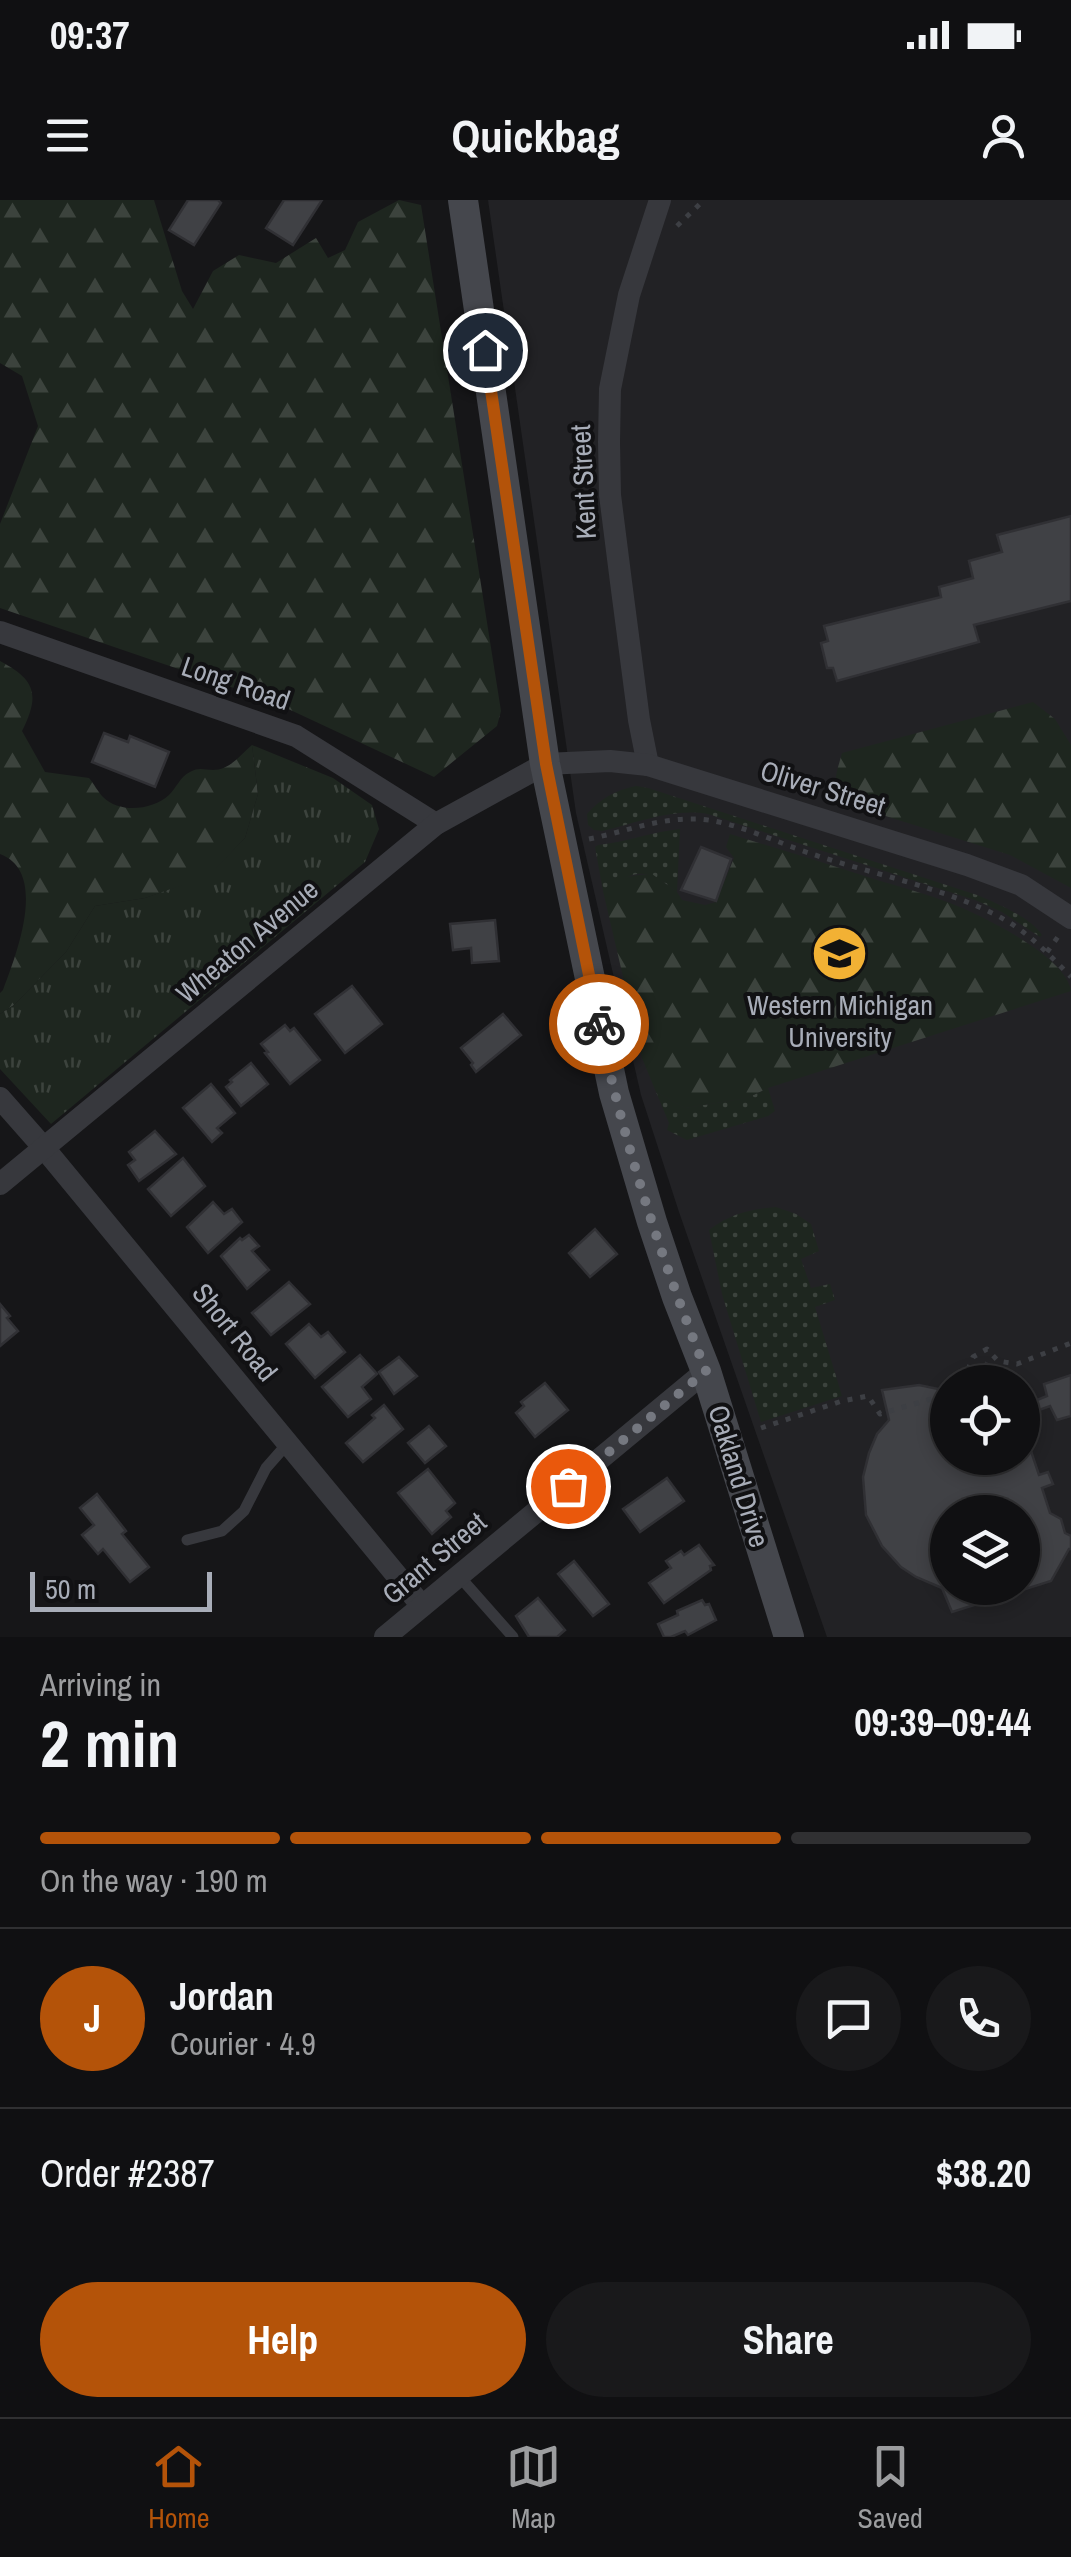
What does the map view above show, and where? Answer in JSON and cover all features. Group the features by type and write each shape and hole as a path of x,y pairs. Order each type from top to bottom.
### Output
{"main road":[{"name":"Oakland Drive","path":"463,200 546,764 614,1093 790,1637"}],"street":[{"name":"Kent Street","path":"648,765 620,582 608,442 610,389 629,294 660,200"},
{"name":"Long Road","path":"0,632 296,736 436,824"},
{"name":"Oliver Street","path":"546,764 610,760 648,765 967,865 1021,886 1071,918"},
{"name":"Wheaton Avenue","path":"0,1184 436,824 546,764"},
{"name":"Short Road","path":"0,1098 422,1606"},
{"name":"Grant Street","path":"386,1637 706,1371"}],"lane":[{"path":"187,1540 222,1532 244,1511 266,1468 288,1443"},
{"path":"458,1576 513,1637"}],"path":[{"path":"590,839 672,820 697,818 723,823 994,914 1022,930 1071,977"},
{"path":"970,1365 986,1349 998,1360 1017,1364 1071,1343"},
{"path":"761,1428 868,1396 880,1414 930,1399"}],"shaded area":[{"name":"Western Michigan University","path":"488,200 1071,200 1071,1637 827,1637 641,1095 576,813"}],"green space":[{"path":"0,200 154,200 182,291 193,309 213,271 239,255 276,263 316,238 328,258 345,250 358,222 399,200 421,205 501,711 497,726 434,777 269,700 0,608 0,524 38,426 22,376 0,363"},
{"path":"0,661 28,682 31,708 22,731 45,772 89,778 110,802 136,808 162,800 190,772 225,768 252,745 258,794 245,838 208,877 145,898 95,906 66,952 14,1005 0,1014 0,993 21,936 26,896 23,878 15,864 0,854"},
{"path":"1033,702 1055,719 1071,745 1071,888 1010,855 844,803 837,789 842,753"},
{"path":"252,745 333,778 372,805 379,829 365,862 51,1124 0,1069 0,1014 14,1005 66,952 95,906 145,898 208,876 245,838 258,794"},
{"path":"636,786 977,895 1022,917 1042,935 975,900 708,814 668,815 602,831 588,825 587,814 598,803 615,792"},
{"path":"680,829 677,892 656,878 641,874 603,891 595,847"},
{"path":"730,834 964,909 1039,951 1066,978 1071,991 747,1098 685,1108 656,1092 642,1058 603,891 626,878 652,874 682,900 705,905 716,902 734,858 726,847"},
{"path":"768,1088 775,1111 768,1116 687,1140 667,1130 669,1123 656,1092 685,1108 747,1098"},
{"path":"776,1207 811,1224 819,1251 801,1259 811,1288 830,1284 835,1300 815,1307 842,1396 761,1422 722,1294 709,1230 741,1213"}],"building":[{"path":"188,200 221,203 194,245 169,230"},
{"path":"284,200 322,200 293,245 266,228"},
{"path":"1071,516 1071,601 974,625 979,642 837,681 833,668 827,668 821,643 828,641 824,626 941,597 939,587 973,578 969,561 1002,552 997,535"},
{"path":"104,733 128,742 130,736 169,752 155,787 92,762"},
{"path":"701,847 731,859 716,901 681,890"},
{"path":"495,920 499,961 472,963 471,948 453,950 450,924"},
{"path":"352,986 382,1024 345,1053 315,1014"},
{"path":"503,1014 521,1035 476,1072 461,1048"},
{"path":"285,1025 290,1031 294,1028 320,1060 290,1084 261,1044"},
{"path":"251,1063 268,1084 241,1106 226,1087"},
{"path":"211,1084 235,1113 217,1128 222,1133 212,1142 183,1108"},
{"path":"155,1131 176,1154 139,1181 128,1165 135,1160 129,1152"},
{"path":"183,1158 205,1186 171,1216 148,1189"},
{"path":"213,1202 224,1214 232,1209 242,1222 208,1253 187,1227"},
{"path":"595,1229 617,1254 590,1277 569,1253"},
{"path":"249,1235 259,1246 252,1251 269,1270 247,1289 221,1256"},
{"path":"289,1282 310,1304 271,1335 252,1313"},
{"path":"0,1304 18,1331 0,1346"},
{"path":"309,1324 321,1337 328,1332 345,1352 315,1378 286,1344"},
{"path":"360,1355 377,1374 362,1387 371,1399 348,1417 322,1387"},
{"path":"399,1357 417,1376 394,1394 379,1372"},
{"path":"1071,1375 1071,1416 1057,1420 1050,1406 1040,1410 1040,1399 1047,1396 1044,1384"},
{"path":"545,1383 568,1410 535,1437 516,1413 524,1406 521,1402"},
{"path":"930,1387 930,1475 1048,1472 1053,1484 1042,1488 1050,1513 1061,1519 1065,1533 1071,1536 1071,1549 1051,1581 1040,1584 1040,1495 930,1495 930,1583 901,1567 882,1546 866,1515 863,1477 877,1434 889,1420 882,1390"},
{"path":"384,1405 403,1429 363,1462 346,1443"},
{"path":"429,1426 446,1446 425,1463 408,1443"},
{"path":"428,1469 455,1503 446,1511 451,1517 432,1534 398,1493"},
{"path":"667,1478 684,1501 640,1532 623,1509"},
{"path":"97,1494 149,1567 130,1582 103,1549 98,1554 82,1535 94,1525 80,1508"},
{"path":"699,1545 714,1565 711,1570 664,1603 649,1583 671,1568 666,1561"},
{"path":"574,1561 609,1604 593,1616 558,1574"},
{"path":"538,1598 565,1630 557,1637 529,1637 516,1616"},
{"path":"702,1600 709,1604 716,1620 688,1635 685,1631 664,1637 658,1624"},
{"path":"949,1605 974,1605 952,1612"}],"way so far":[{"path":"568,1486 706,1371 648,1210 614,1093 599,1024"}],"place":[{"name":"Western Michigan University","path":"840,954"}],"route":[{"path":"485,350 546,764 599,1024"}]}
